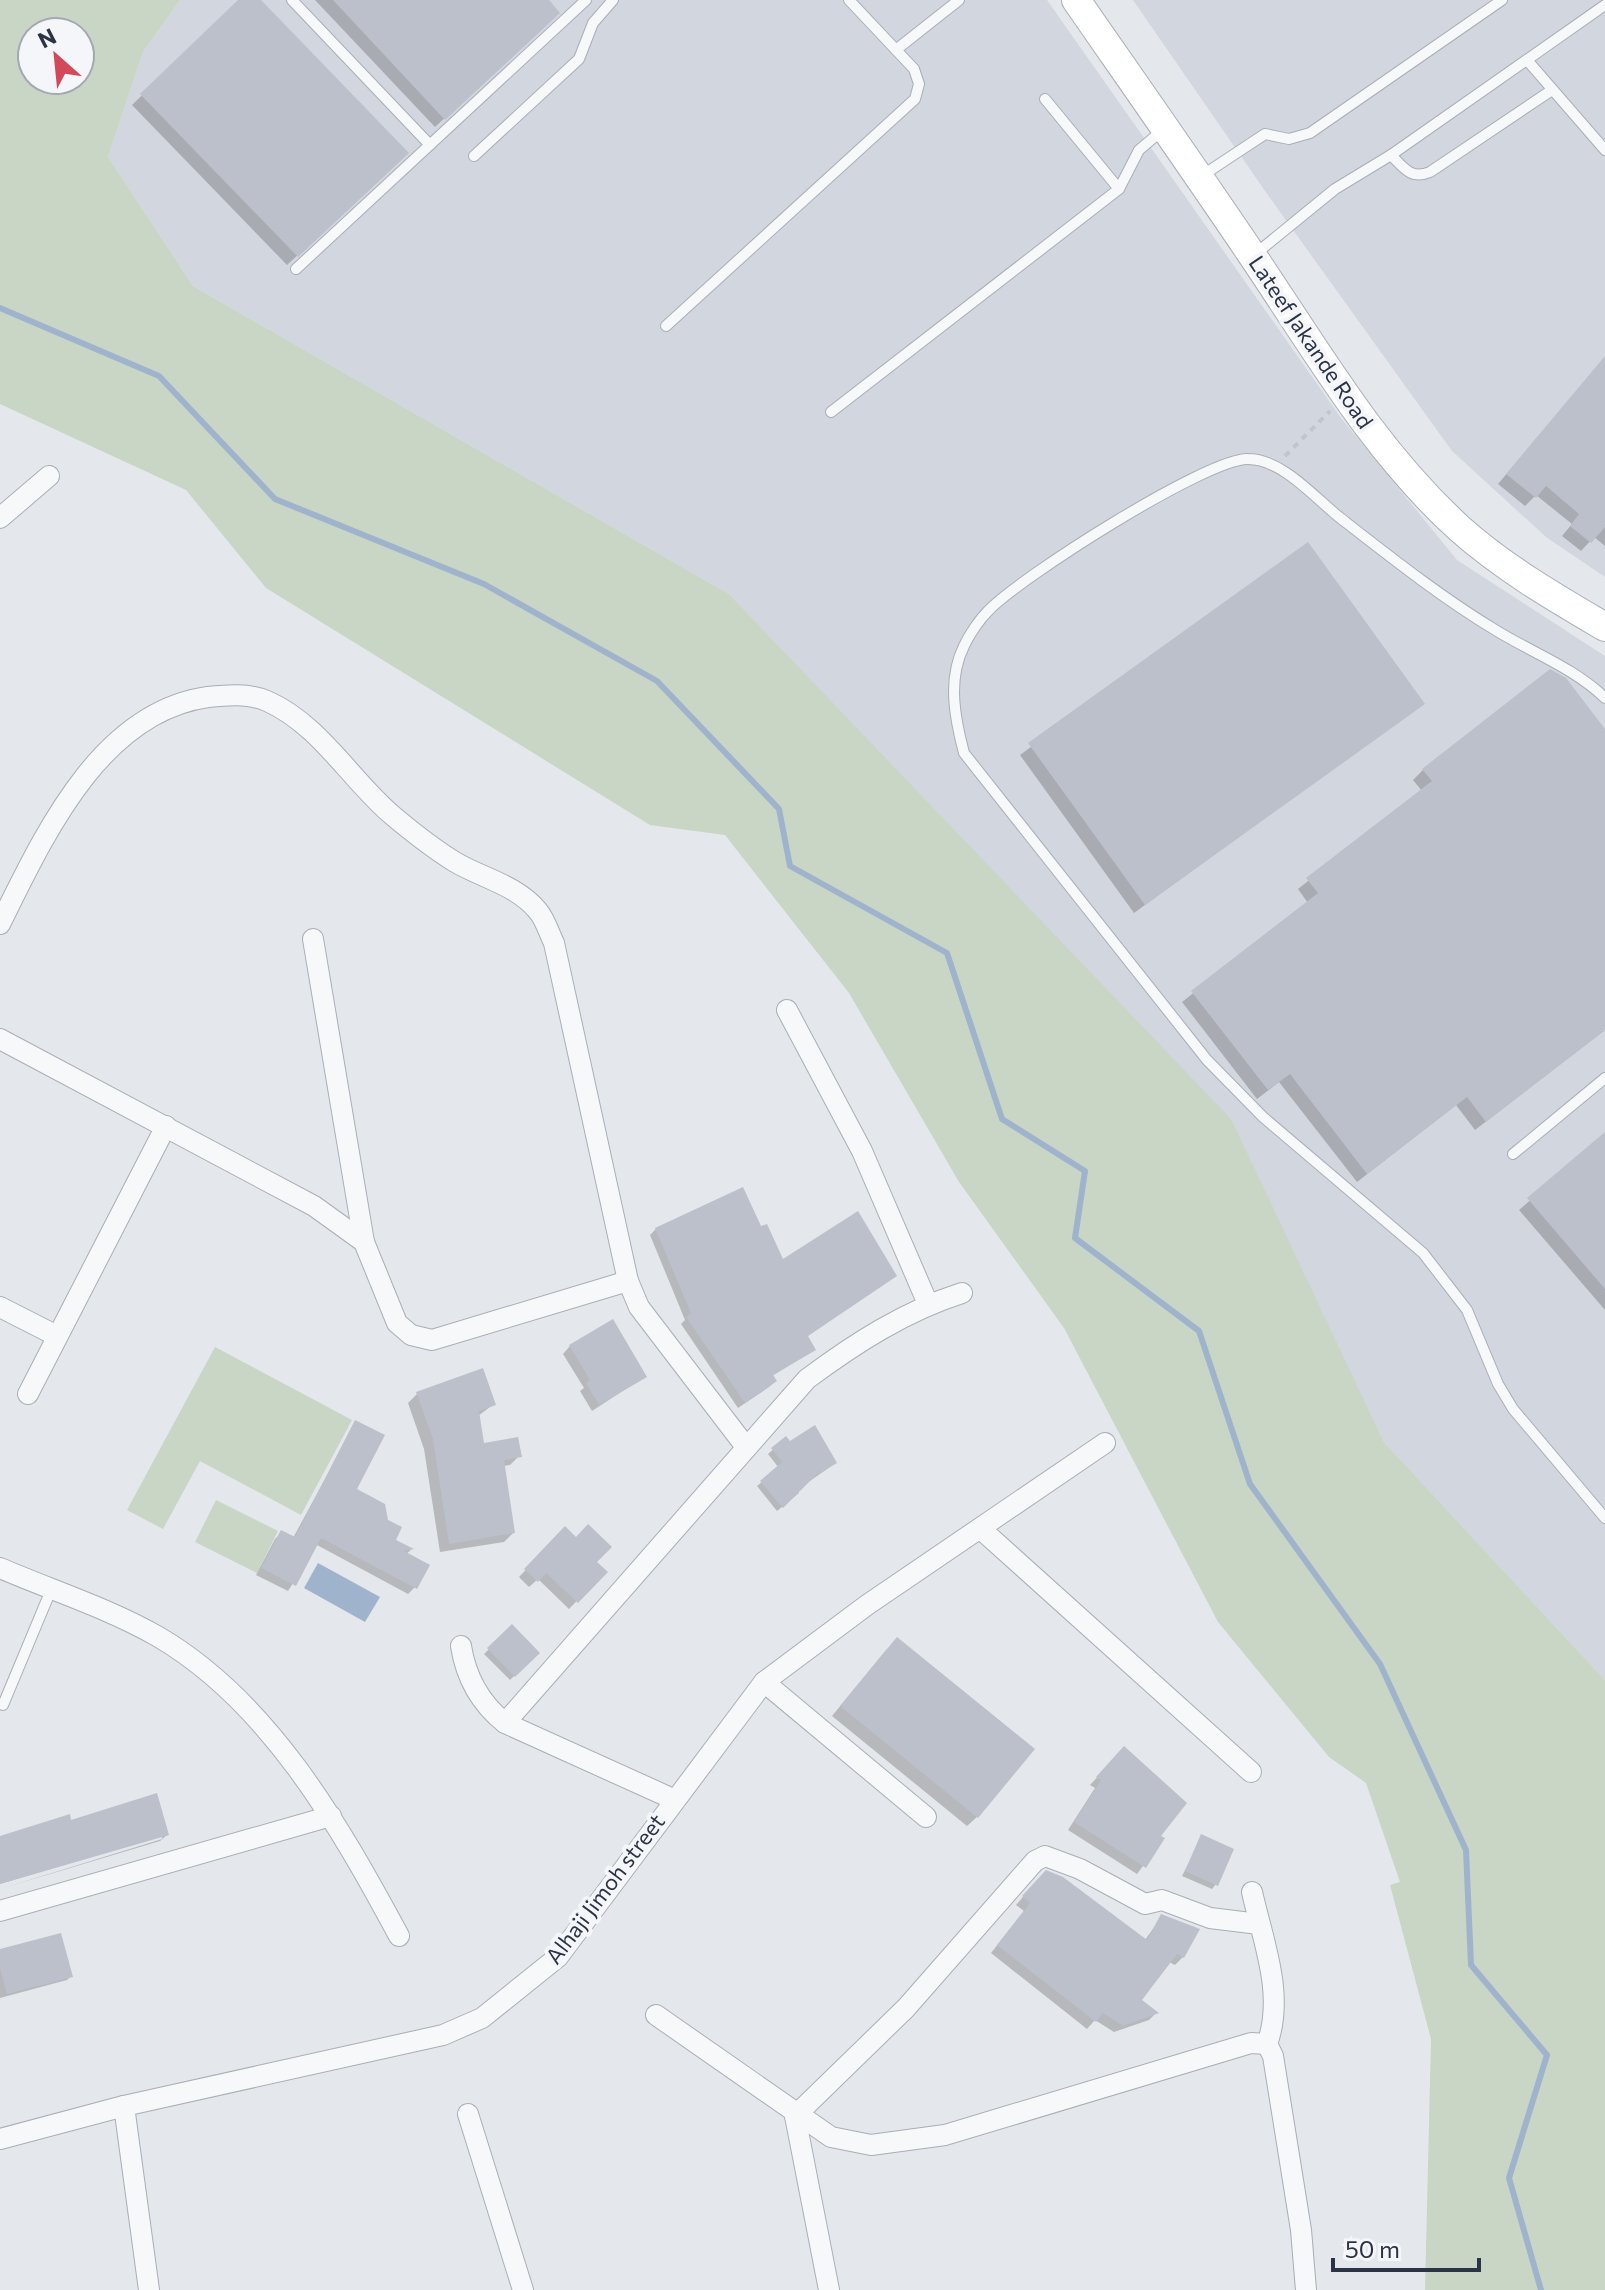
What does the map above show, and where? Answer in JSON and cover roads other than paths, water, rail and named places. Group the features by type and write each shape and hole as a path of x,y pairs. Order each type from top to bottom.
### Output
{"main road":[{"name":"Lateef Jakande Road","path":"1076,0 1253,256 1344,398 1392,458 1460,529 1508,569 1605,627"}],"street":[{"path":"0,518 49,476"},
{"path":"0,924 52,820 104,754 154,715 196,699 232,694 266,700 307,727 392,815 456,862 507,886 538,911 554,943 628,1281 639,1307 746,1447"},
{"path":"313,939 364,1242 397,1323 411,1335 432,1340 628,1281"},
{"path":"787,1010 862,1151 928,1304"},
{"path":"0,1039 314,1206 364,1242"},
{"path":"28,1394 166,1126"},
{"path":"505,1723 807,1379 844,1352 928,1304 962,1293"},
{"path":"0,1307 57,1336"},
{"name":"Alhaji Jimoh street","path":"0,2139 124,2106 443,2035 482,2018 558,1957 673,1799 764,1682 867,1605 982,1530 1105,1443"},
{"path":"982,1530 1251,1772"},
{"path":"0,1568 155,1635 193,1661 272,1738 331,1816 399,1936"},
{"path":"461,1646 473,1687 489,1711 505,1723 673,1799"},
{"path":"764,1682 926,1817"},
{"path":"0,1911 331,1816"},
{"path":"795,2116 906,2008 1035,1861 1045,1856 1080,1869 1145,1904 1162,1900 1210,1918 1259,1924"},
{"path":"1252,1892 1275,1995 1274,2026 1267,2044 1273,2056 1301,2230 1306,2290"},
{"path":"656,2015 795,2116 831,2137 871,2145 945,2135 1251,2043 1267,2044"},
{"path":"124,2106 149,2290"},
{"path":"468,2114 523,2290"},
{"path":"795,2116 829,2290"}],"lane":[{"path":"292,0 430,145"},
{"path":"565,0 575,10"},
{"path":"296,269 586,0"},
{"path":"474,156 579,59 593,23 613,0"},
{"path":"666,326 915,99 919,84 914,69 849,0"},
{"path":"897,49 959,0"},
{"path":"1199,178 1265,134 1289,139 1310,133 1502,0"},
{"path":"1253,256 1335,189 1391,155 1605,5"},
{"path":"1527,60 1605,150"},
{"path":"1391,155 1410,174 1419,177 1552,90"},
{"path":"1045,99 1119,189"},
{"path":"831,412 1119,189 1139,150 1165,128"},
{"path":"1605,698 1553,660 1472,614 1365,537 1275,466 1248,458 1212,469 1097,531 988,611 963,647 954,683 956,723 964,753 1207,1060 1263,1117 1423,1253 1467,1310 1498,1384 1513,1409 1605,1518"},
{"path":"1513,1154 1605,1078"},
{"path":"3,1705 51,1590"}],"water":[{"path":"318,1563 380,1597 365,1622 304,1588"}],"waterway":[{"path":"0,308 159,376 275,499 484,584 657,681 779,809 790,866 947,953 1002,1119 1085,1171 1075,1238 1199,1331 1250,1484 1380,1664 1466,1850 1471,1965 1547,2055 1509,2178 1541,2290"}]}
